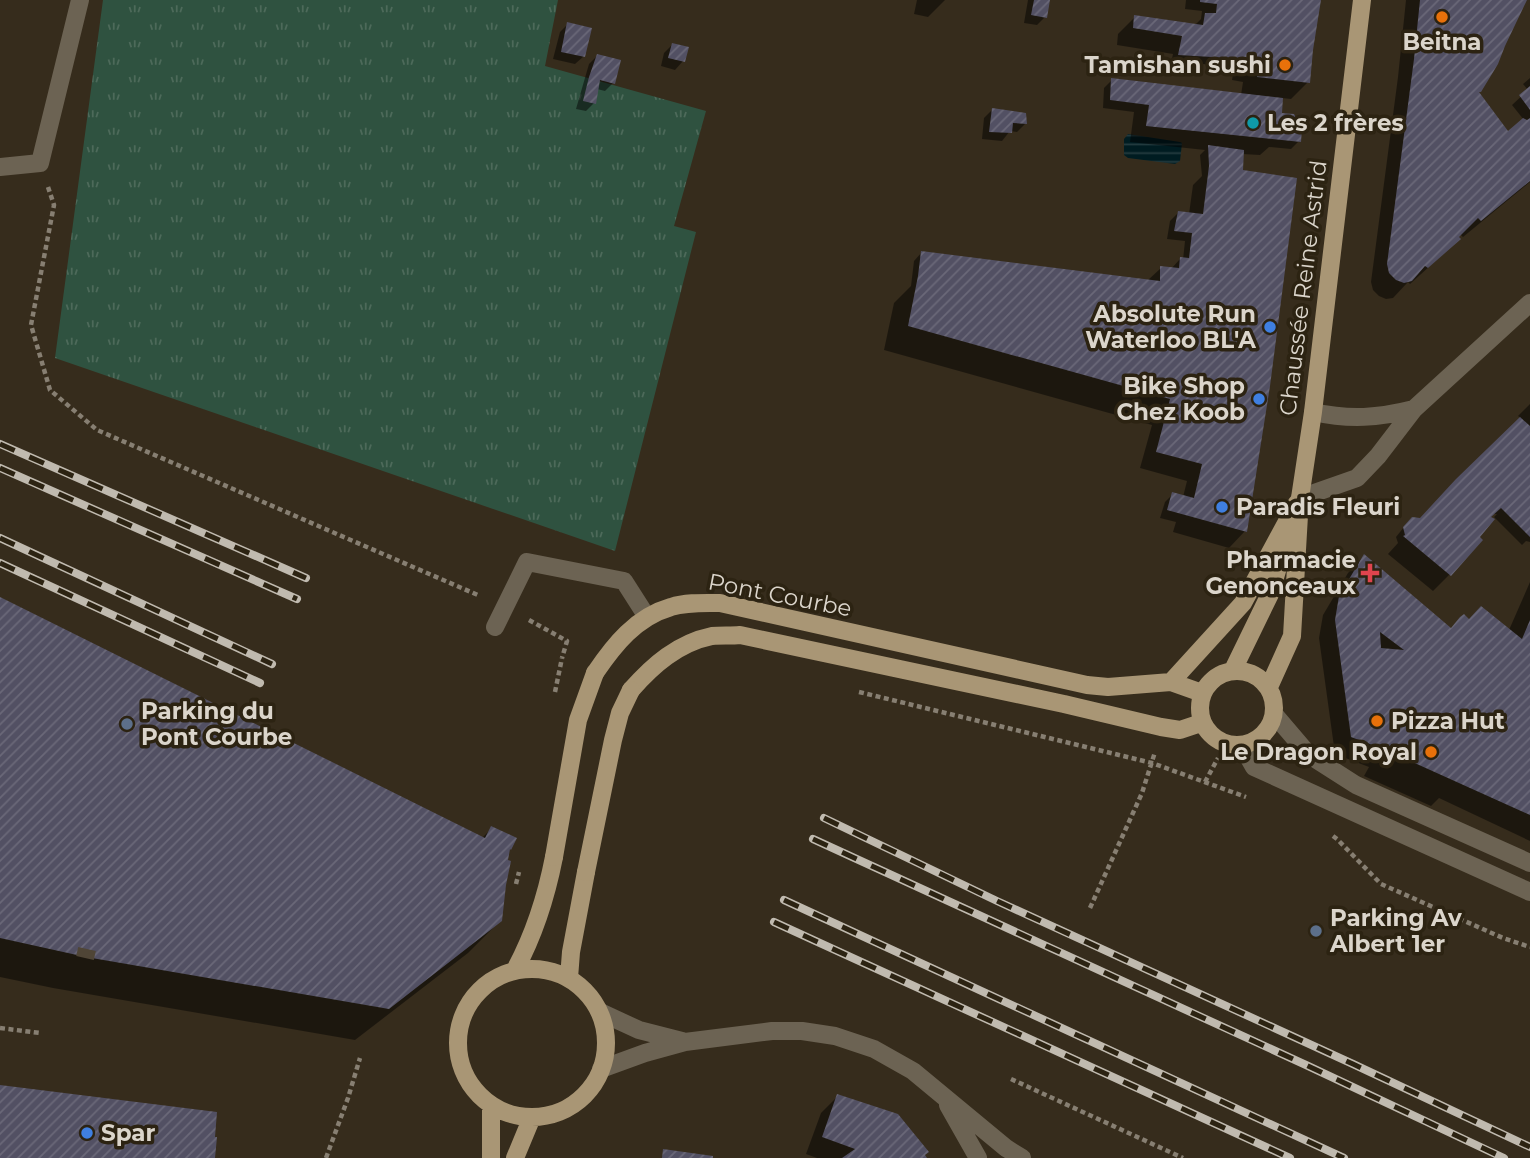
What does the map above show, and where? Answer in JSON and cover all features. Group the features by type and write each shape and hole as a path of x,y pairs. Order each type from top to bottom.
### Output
{"main road":[{"name":"Chaussée Reine Astrid","path":"1269,687 1292,636 1300,498 1313,412 1362,0"},
{"name":"Chaussée Reine Astrid","path":"1233,670 1270,594 1300,498"},
{"name":"Chaussée Reine Astrid","path":"1171,682 1243,603 1300,498"},
{"name":"Pont Courbe","path":"515,970 530,941 548,890 578,720 595,673 625,634 647,617 671,607 693,603 720,603 1087,685 1108,687 1171,682 1202,693"},
{"name":"Pont Courbe","path":"569,978 571,952 586,873 620,713 631,690 649,670 669,653 689,644 713,636 740,635 1161,727 1180,730 1201,723"},
{"path":"1233,670 1247,671 1259,677 1269,687 1275,714 1263,735 1234,745 1211,736 1201,723 1199,708 1202,693 1218,675 1233,670"},
{"path":"515,970 552,970 569,978 587,993 600,1012 606,1038 601,1069 593,1086 576,1102 555,1114 518,1116 491,1106 473,1090 460,1063 457,1043 460,1023 468,1004 480,989 496,977 515,970"},
{"path":"491,1106 491,1158"},
{"path":"515,1158 532,1117"}],"street":[{"path":"0,167 40,163 80,0"},
{"path":"1300,498 1357,478 1378,456 1414,408 1530,303"},
{"path":"1313,412 1369,418 1414,408"},
{"path":"495,627 527,562 624,581 647,617"},
{"path":"1275,714 1309,755 1356,785 1530,863"},
{"path":"1234,745 1254,767 1530,892"},
{"path":"600,1012 639,1030 685,1042"},
{"path":"601,1069 685,1042 772,1031 802,1031 835,1036 874,1049 913,1071 1006,1148 1022,1158"},
{"path":"942,1096 978,1158"}],"path":[{"path":"40,163 54,205 31,325 50,390 97,430 504,607 567,641 562,658"},
{"path":"856,692 1152,763 1256,800"},
{"path":"1090,908 1142,793 1161,727"},
{"path":"1205,782 1234,745"},
{"path":"1328,833 1338,839 1381,884 1503,938 1530,947"},
{"path":"0,1028 40,1033"},
{"path":"326,1158 360,1058"},
{"path":"1011,1079 1183,1158"}],"green space":[{"path":"103,0 558,0 545,66 706,111 674,226 696,232 615,551 55,358"}],"water":[{"path":"1128,134 1182,143 1180,161 1175,164 1128,158 1124,155 1124,139"}],"building":[{"path":"1034,0 1050,0 1047,18 1031,15"},
{"path":"1200,0 1321,0 1310,83 1257,77 1258,75 1239,72 1241,61 1178,55 1182,36 1133,28 1134,15 1203,25 1205,13 1216,13 1217,4"},
{"path":"1420,0 1527,0 1498,64 1479,92 1508,131 1523,118 1530,118 1530,181 1481,221 1478,218 1459,237 1461,239 1428,268 1425,266 1412,281 1404,283 1389,273 1387,264"},
{"path":"567,22 592,28 585,57 561,52"},
{"path":"672,43 689,47 685,62 668,58"},
{"path":"597,54 621,60 615,84 600,80 596,104 583,101"},
{"path":"1111,78 1283,98 1282,113 1294,114 1302,129 1301,142 1146,126 1149,105 1110,100"},
{"path":"1530,86 1530,110 1519,95"},
{"path":"992,108 1026,113 1027,124 1013,123 1012,133 989,132"},
{"path":"1208,145 1244,150 1243,170 1297,178 1270,386 1247,532 1167,510 1172,492 1194,498 1202,464 1156,452 1170,399 908,326 921,251 1160,281 1160,266 1179,268 1180,257 1189,258 1192,233 1174,231 1178,211 1203,214 1209,166"},
{"path":"1520,417 1530,426 1530,537 1501,508 1491,517 1495,519 1480,537 1483,540 1451,576 1403,536 1403,527 1412,517 1420,518"},
{"path":"1364,554 1451,628 1464,614 1469,619 1481,606 1522,639 1530,620 1530,815 1351,737 1335,620 1339,596","holes":["1380,632 1404,650 1381,648"]},
{"name":"Parking du Pont Courbe","path":"0,597 485,838 491,826 517,838 510,849 508,860 511,861 502,921 389,1009 86,957 0,938"},
{"name":"Spar","path":"0,1085 217,1112 215,1158 0,1158"},
{"path":"837,1094 898,1114 929,1152 925,1155 927,1158 842,1158 855,1149 822,1137"},
{"path":"663,1149 713,1156 713,1158 662,1158"}],"tunnel":[{"path":"85,958 87,949"}],"railway":[{"path":"0,444 306,578"},
{"path":"0,468 297,599"},
{"path":"0,538 272,664"},
{"path":"0,563 260,683"},
{"path":"824,818 997,901 1530,1147"},
{"path":"813,839 1504,1158"},
{"path":"784,900 1344,1158"},
{"path":"774,922 1290,1158"}],"place":[{"name":"Beitna","path":"1442,17"},
{"name":"Tamishan sushi","path":"1285,65"},
{"name":"Les 2 frères","path":"1253,123"},
{"name":"Absolute Run Waterloo BL'A","path":"1270,327"},
{"name":"Bike Shop Chez Koob","path":"1259,399"},
{"name":"Paradis Fleuri","path":"1222,507"},
{"name":"Pharmacie Genonceaux","path":"1370,573"},
{"name":"Pizza Hut","path":"1377,721"},
{"name":"Parking du Pont Courbe","path":"127,724"},
{"name":"Le Dragon Royal","path":"1431,752"},
{"name":"Parking Av Albert 1er","path":"1316,931"},
{"name":"Spar","path":"87,1133"}]}
